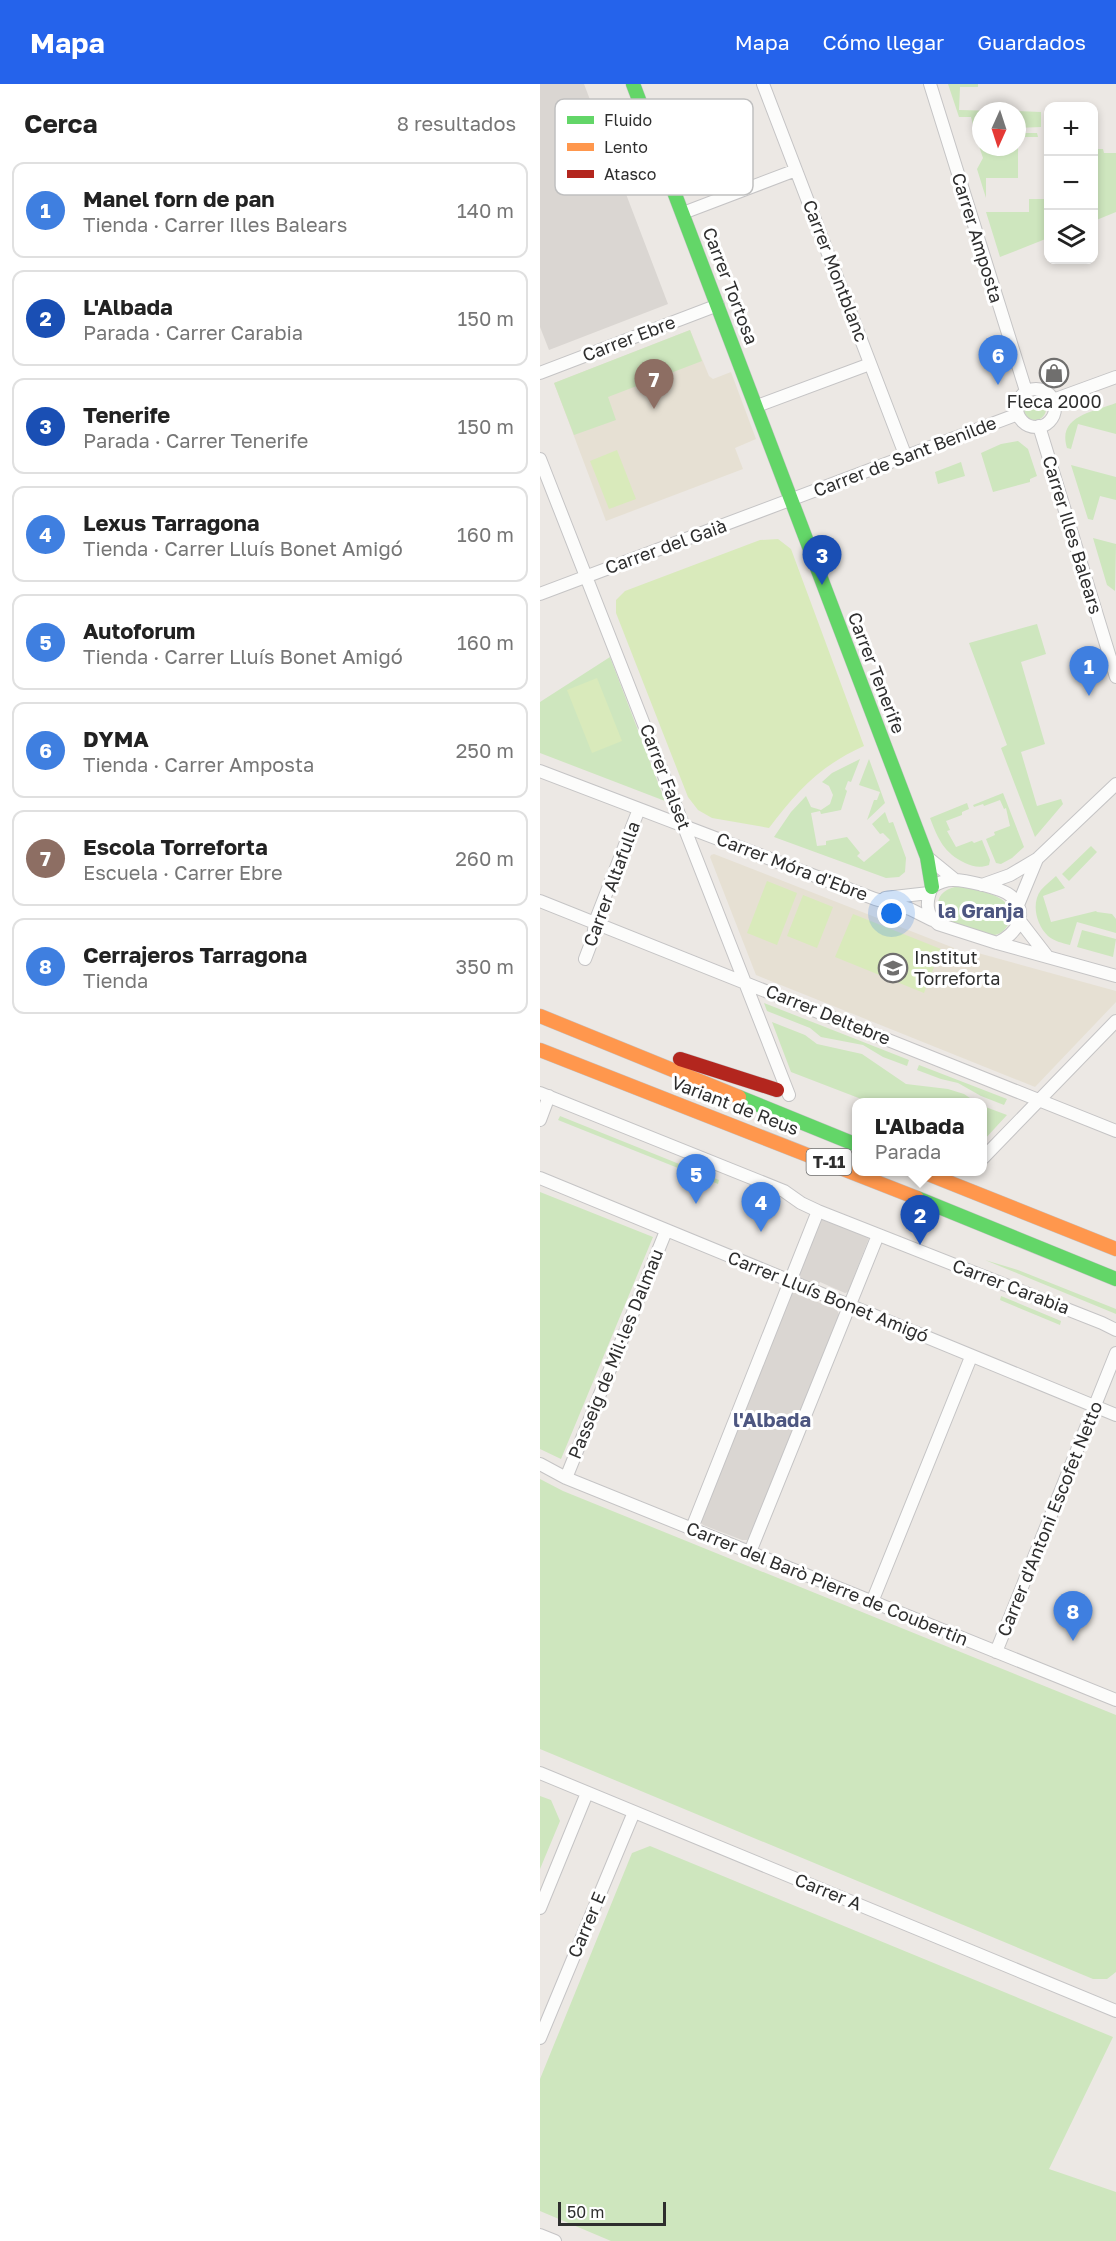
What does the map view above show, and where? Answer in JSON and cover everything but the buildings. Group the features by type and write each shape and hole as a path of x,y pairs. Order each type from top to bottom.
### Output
{"main road":[{"name":"Carrer Tortosa","path":"633,84 639,99"},
{"name":"Carrer Tortosa","path":"676,195 793,500"},
{"name":"Carrer Tenerife","path":"793,500 927,857 930,890"},
{"path":"540,1015 783,1092"},
{"name":"Variant de Reus","path":"540,1015 852,1143"},
{"name":"Variant de Reus","path":"540,1050 852,1172"},
{"name":"Variant de Reus","path":"862,1176 1116,1280"},
{"path":"933,1176 1116,1249"}],"street":[{"name":"Carrer Montblanc","path":"763,84 906,457"},
{"name":"Carrer Amposta","path":"930,84 1026,391"},
{"path":"753,186 796,170"},
{"path":"683,213 730,195"},
{"name":"Carrer Ebre","path":"540,373 717,305"},
{"path":"758,406 870,364"},
{"path":"1053,400 1116,376"},
{"path":"1040,389 1050,395 1053,400 1054,411 1049,421 1039,426 1028,425 1020,419 1017,403 1026,391 1040,389"},
{"name":"Carrer de Sant Benilde","path":"793,500 1018,414"},
{"name":"Carrer Illes Balears","path":"1039,426 1116,677"},
{"name":"Carrer Falset","path":"540,459 745,981 783,1092"},
{"name":"Carrer del Gaià","path":"540,594 793,500"},
{"name":"Carrer Móra d'Ebre","path":"540,771 875,899 910,909 946,928 997,943"},
{"path":"981,885 1010,875 1037,859 1116,784"},
{"name":"Carrer Altafulla","path":"585,959 593,938 595,922 639,809"},
{"path":"927,857 954,879 1010,895 1018,906 1020,921 1047,956"},
{"path":"1018,906 1037,859"},
{"name":"Carrer Móra d'Ebre","path":"875,899 930,890 944,881 954,879"},
{"path":"930,890 927,902 932,920"},
{"name":"Carrer Deltebre","path":"540,901 1116,1131"},
{"path":"997,943 1015,932 1020,921"},
{"path":"997,943 1116,976"},
{"path":"987,1154 1116,1021"},
{"path":"540,1120 545,1094"},
{"name":"Carrer Carabia","path":"545,1094 784,1191 818,1211 1116,1330"},
{"name":"Carrer Lluís Bonet Amigó","path":"540,1178 1116,1415"},
{"path":"692,1528 818,1211"},
{"name":"Passeig de Mil·les Dalmau","path":"566,1478 666,1231"},
{"path":"750,1552 878,1235"},
{"name":"Carrer d'Antoni Escofet Netto","path":"996,1652 1116,1353"},
{"path":"872,1602 971,1357"},
{"name":"Carrer del Barò Pierre de Coubertin","path":"540,1464 566,1478 1116,1700"},
{"name":"Carrer A","path":"540,1773 1115,2008"},
{"path":"540,1908 587,1793"},
{"name":"Carrer E","path":"540,2038 634,1812"},
{"path":"540,2235 555,2241"}],"shaded area":[{"path":"540,84 584,84 590,99 555,99 555,195 626,195 668,304 549,350 540,327"},
{"path":"690,330 709,376 713,379 731,372 756,439 735,448 743,469 606,521 554,383"},
{"name":"Institut Torreforta","path":"714,854 954,948 953,952 974,961 978,953 1116,991 1116,1002 1035,1087 756,975 710,857"},
{"path":"823,1219 868,1235 869,1238 848,1292 845,1293 820,1282 818,1285 801,1280 799,1276 819,1222"},
{"path":"791,1293 837,1310 840,1317 750,1537 742,1540 703,1525 700,1521"}],"green space":[{"path":"948,84 978,84 978,87 960,87 959,110 972,110 972,121 971,117 959,117"},
{"path":"1026,111 1041,112 1041,127 1026,128"},
{"path":"1026,133 1037,133 1038,137 1026,137"},
{"path":"1098,149 1103,149 1104,153 1116,153 1116,212 1098,219"},
{"path":"982,156 1018,156 1018,178 986,178 986,198 977,169"},
{"path":"1029,199 1044,199 1044,240 1000,257 986,212 1029,212"},
{"path":"690,330 702,361 608,397 616,420 574,435 554,383"},
{"path":"1031,398 1039,398 1046,405 1046,413 1039,420 1031,420 1024,413 1024,405"},
{"path":"1116,403 1116,434 1078,424 1071,449 1067,448 1065,437 1072,422 1088,413"},
{"path":"1018,441 1028,449 1037,476 1030,479 1030,482 993,492 981,453 1001,444"},
{"path":"617,450 636,499 609,509 590,461"},
{"path":"961,462 965,476 938,484 935,472"},
{"path":"1071,465 1116,477 1116,500 1100,496 1093,520 1088,519"},
{"path":"1093,538 1116,544 1115,591 1107,585"},
{"path":"778,539 791,549 864,746 849,753 811,780 769,828 712,818 698,810 688,797 616,613 616,600 625,591 760,540"},
{"path":"1037,624 1046,654 1021,662 1045,744 1021,752 1037,806 1061,799 1063,804 1035,837 1001,748 1007,745 969,643"},
{"path":"610,657 665,801 540,753 540,702"},
{"path":"597,678 622,741 592,753 567,690"},
{"path":"860,759 851,782 848,781 845,789 847,791 841,810 821,814 820,811 811,813 817,846 826,845 826,841 847,837 860,853 857,856 864,862 890,840 883,833 880,834 872,824 885,812 889,823 893,822 906,858 905,872 899,877 886,878 774,837 791,812 806,796 811,807 821,810 830,804 833,795 829,786 822,782 832,773"},
{"path":"869,759 885,803 867,820 874,800 877,800 880,792 859,785"},
{"path":"1003,793 1024,847 1001,864 996,863 986,839 995,835 994,832 1010,826 1006,808 1004,809 1000,800 984,806 983,804 974,807 973,805"},
{"path":"967,803 969,809 962,812 962,815 946,821 950,830 947,831 956,847 982,840 990,860 989,865 980,867 971,865 952,855 939,839 930,818"},
{"path":"1091,846 1097,852 1069,881 1062,874"},
{"path":"1056,876 1065,888 1043,896 1051,922 1096,911 1112,914 1116,919 1116,933 1077,922 1070,945 1055,941 1048,936 1040,926 1036,914 1036,901 1041,890"},
{"path":"767,881 797,893 777,945 747,933"},
{"path":"961,886 992,895 1006,903 1010,915 1007,927 998,934 991,935 972,931 942,919 938,906 940,896 948,889"},
{"path":"803,895 833,907 817,948 787,936"},
{"path":"853,914 941,949 924,993 835,957"},
{"path":"1082,930 1116,939 1113,957 1077,947"},
{"path":"764,1003 909,1060 907,1066 883,1057 863,1045 821,1037 810,1028 767,1011"},
{"path":"772,1022 805,1035 817,1044 862,1054 906,1084 948,1089 970,1098 859,1098 791,1072"},
{"path":"919,1065 1007,1099 1004,1105 981,1096 958,1083 917,1070"},
{"path":"987,1108 1007,1115 987,1137"},
{"path":"560,1116 719,1180 718,1184 558,1120"},
{"path":"540,1192 653,1237 561,1459 540,1449"},
{"path":"985,1260 1018,1270 1116,1309 1116,1314"},
{"path":"1001,1296 1061,1321 1060,1325 1000,1300"},
{"path":"540,1479 563,1491 1116,1715 1116,1972 1107,1979 1093,1979 540,1749"},
{"path":"540,1796 551,1800 560,1821 540,1869"},
{"path":"650,1846 1113,2037 1049,2169 1116,2192 1116,2241 611,2241 540,2211 540,2079 632,1853"}],"traffic: fast":[{"path":"633,84 639,99"},
{"path":"675,195 927,857 932,887"},
{"path":"739,1097 852,1143"},
{"path":"917,1198 1116,1279"}],"traffic: slow":[{"path":"540,1016 739,1097"},
{"path":"540,1050 852,1172"},
{"path":"861,1176 917,1198"},
{"path":"933,1176 1116,1249"}],"traffic: jam":[{"path":"680,1059 777,1090"}],"place":[{"name":"Fleca 2000","path":"1054,373"},
{"name":"DYMA","path":"998,385"},
{"name":"Escola Torreforta","path":"654,409"},
{"name":"Tenerife","path":"822,585"},
{"name":"Manel forn de pan","path":"1089,696"},
{"name":"Institut Torreforta","path":"893,968"},
{"name":"Autoforum","path":"696,1204"},
{"name":"Lexus Tarragona","path":"761,1232"},
{"name":"L'Albada","path":"920,1245"},
{"name":"Cerrajeros Tarragona","path":"1073,1641"}],"district":[{"name":"la Granja","path":"981,911"},
{"name":"l'Albada","path":"772,1420"}]}
